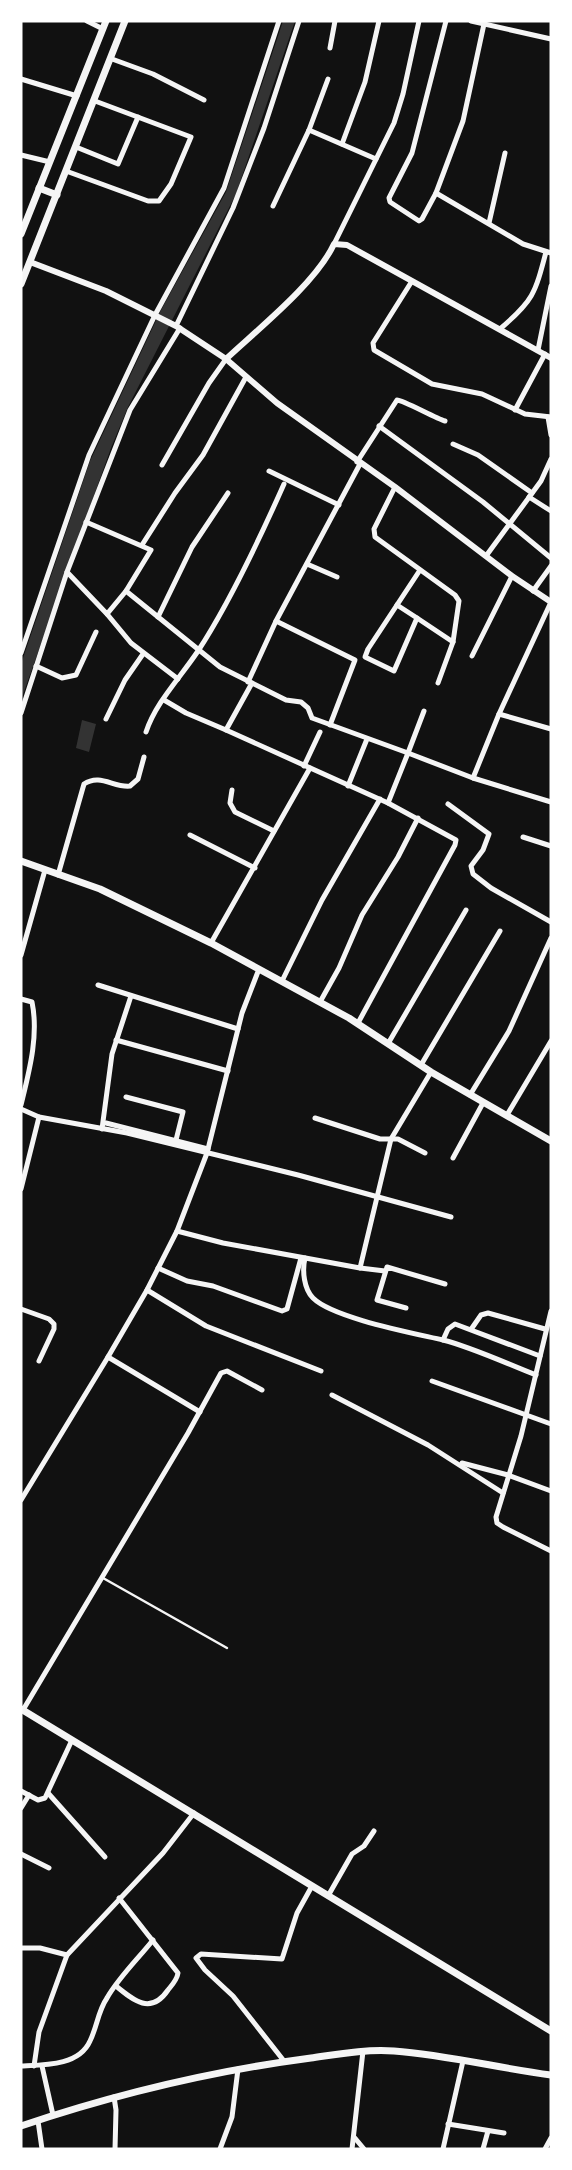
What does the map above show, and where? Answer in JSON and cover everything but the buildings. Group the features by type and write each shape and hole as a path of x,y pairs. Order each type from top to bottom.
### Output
{"main road":[{"path":"22,232 106,21"},
{"path":"21,284 112,59 125,21"},
{"path":"39,188 57,194"},
{"path":"21,861 129,902 211,943 358,1023 389,1042 431,1072 551,1141"},
{"path":"22,1709 551,2031"},
{"path":"21,2126 114,2097 238,2068 363,2051 393,2051 551,2075"}],"street":[{"path":"87,21 103,29"},
{"path":"21,653 89,455 156,315 224,188 279,21"},
{"path":"21,713 67,572 130,410 176,326 236,200 264,128 299,21"},
{"path":"330,48 335,21"},
{"path":"342,144 365,82 379,21"},
{"path":"162,465 209,383 226,359 288,302 324,262 376,159 399,108 419,21"},
{"path":"446,21 412,153 389,198 390,202 419,221 422,219 436,193 464,121 484,24"},
{"path":"471,21 551,40"},
{"path":"112,59 153,74 204,100"},
{"path":"21,79 77,96"},
{"path":"273,206 309,130 328,79"},
{"path":"66,171 148,201 162,200 171,184 191,136 95,101"},
{"path":"76,147 118,164 138,117"},
{"path":"309,130 376,159"},
{"path":"489,223 505,153"},
{"path":"21,155 50,162"},
{"path":"436,193 523,244 548,253 531,299 525,308 500,330"},
{"path":"334,244 346,245 548,356 515,410"},
{"path":"30,262 106,291 176,326 226,359 277,403 395,487 512,576 551,602 499,714 473,778"},
{"path":"412,281 373,343 374,350 432,384 482,394 524,414 550,417 551,435"},
{"path":"538,350 551,286"},
{"path":"142,545 175,493 203,455 246,377"},
{"path":"226,730 250,682 276,621 308,564 379,426 396,402 400,399 421,412 445,422"},
{"path":"379,426 483,502 551,558"},
{"path":"453,444 486,460 551,511"},
{"path":"486,556 549,470 551,458"},
{"path":"269,471 285,482 339,505"},
{"path":"146,732 164,700 198,650 253,550 285,482"},
{"path":"395,487 373,534 458,598 460,604 453,642 438,683"},
{"path":"158,617 192,547 228,493"},
{"path":"86,522 142,545 150,549 151,552 126,591 107,614"},
{"path":"308,564 338,577"},
{"path":"533,591 551,566"},
{"path":"417,618 394,671 365,657 368,649 420,570"},
{"path":"67,572 107,614 131,643 178,679"},
{"path":"472,656 512,576"},
{"path":"126,591 220,667 286,700 300,702 308,708 312,718 473,778 551,802"},
{"path":"397,604 453,642"},
{"path":"276,621 355,660 330,725"},
{"path":"36,666 62,678 76,676 96,632"},
{"path":"106,719 125,680 143,654"},
{"path":"164,700 186,713 380,799 455,838 455,845 358,1023"},
{"path":"388,803 424,711"},
{"path":"499,714 551,729"},
{"path":"211,943 274,831 307,767 320,732"},
{"path":"348,786 367,739"},
{"path":"58,875 84,784 97,779 118,786 130,786 138,779 144,757"},
{"path":"232,790 230,802 235,812 274,831"},
{"path":"282,981 322,900 380,799"},
{"path":"448,804 489,831 488,842 471,866 473,874 491,888 551,922"},
{"path":"320,1002 339,968 362,914 398,857 418,818"},
{"path":"190,836 254,868"},
{"path":"523,837 551,846"},
{"path":"21,954 45,870"},
{"path":"389,1042 466,910"},
{"path":"421,1065 500,931"},
{"path":"470,1095 509,1031 551,938"},
{"path":"21,1500 108,1358 147,1290 177,1231 208,1151 238,1029 259,969"},
{"path":"98,985 238,1029"},
{"path":"102,1129 116,1040 131,996"},
{"path":"21,999 32,1002 34,1022 31,1066 21,1105"},
{"path":"116,1040 228,1071"},
{"path":"507,1115 551,1041"},
{"path":"360,1268 390,1139 431,1072"},
{"path":"126,1097 183,1112 176,1140"},
{"path":"454,1158 483,1102"},
{"path":"21,1110 39,1117 208,1151 451,1217"},
{"path":"21,1189 39,1117"},
{"path":"314,1118 380,1139 402,1140 425,1153"},
{"path":"106,1123 176,1140 208,1151"},
{"path":"177,1231 223,1243 385,1271"},
{"path":"158,1268 187,1281 213,1286 282,1311 287,1309 303,1258"},
{"path":"303,1258 307,1287 314,1299 322,1305 354,1317 443,1340 536,1375"},
{"path":"406,1308 377,1300 385,1271 390,1266 445,1284"},
{"path":"147,1290 206,1326 321,1371"},
{"path":"21,1309 49,1319 54,1324 54,1329 39,1361"},
{"path":"551,1311 545,1329 526,1415 496,1512 497,1522 551,1551"},
{"path":"472,1328 480,1315 488,1313 545,1329"},
{"path":"443,1340 451,1325 455,1324 472,1328 540,1356"},
{"path":"108,1358 200,1412"},
{"path":"22,1709 200,1412 221,1373 227,1371 262,1390"},
{"path":"432,1380 551,1424"},
{"path":"332,1395 457,1462 503,1493"},
{"path":"457,1462 508,1475 551,1491"},
{"path":"21,1791 41,1800 48,1792 72,1740"},
{"path":"48,1792 105,1857"},
{"path":"21,1808 29,1796"},
{"path":"34,2066 39,2032 67,1955 163,1853 194,1813"},
{"path":"328,1896 352,1854 364,1846 374,1831"},
{"path":"21,1854 49,1868"},
{"path":"284,2061 233,1996 205,1970 196,1958 200,1954 282,1959 297,1913 312,1886"},
{"path":"116,1986 139,2003 155,2003 165,1995 178,1973 119,1898"},
{"path":"21,2066 42,2066 72,2059 83,2053 90,2042 104,2002 153,1940"},
{"path":"21,1948 40,1948 67,1955"},
{"path":"352,2149 363,2051"},
{"path":"442,2149 459,2085 463,2061"},
{"path":"42,2066 53,2115"},
{"path":"220,2149 232,2117 238,2068"},
{"path":"114,2097 116,2110 115,2149"},
{"path":"38,2120 42,2149"},
{"path":"448,2124 504,2133"},
{"path":"483,2149 488,2131"},
{"path":"354,2137 364,2149"},
{"path":"545,2149 551,2138"}],"lane":[{"path":"101,1577 227,1648"}],"shaded area":[{"path":"283,21 295,21 236,194 128,407 111,448 21,700 21,664 90,461 160,312 226,192"},
{"path":"82,720 96,724 89,752 76,748"}]}
